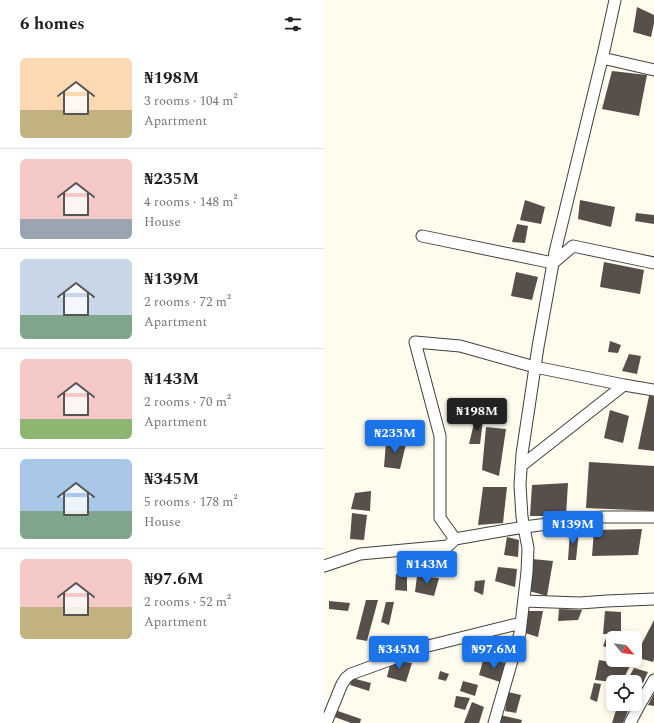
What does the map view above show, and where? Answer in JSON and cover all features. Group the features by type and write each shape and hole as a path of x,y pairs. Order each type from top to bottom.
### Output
{"street":[{"path":"494,723 520,633 524,601 528,548 522,517 520,485 522,454 535,367 553,263 615,0"},
{"path":"602,58 654,70"},
{"path":"422,236 553,263"},
{"path":"553,263 573,246 654,264"},
{"path":"455,539 440,518 440,436 415,342 460,346 535,367 654,390"},
{"path":"521,466 624,385"},
{"path":"324,566 360,554 448,546 455,539 524,527 603,517 654,516"},
{"path":"524,601 580,603 607,600 654,599"},
{"path":"326,723 342,684 351,674 428,646 521,623"},
{"path":"630,723 654,680"}],"building":[{"path":"637,7 654,15 651,37 633,32"},
{"path":"612,71 647,75 639,116 602,109"},
{"path":"525,200 545,207 541,224 520,220"},
{"path":"580,200 615,207 611,227 578,219"},
{"path":"636,213 654,215 654,224 635,221"},
{"path":"517,224 528,226 525,243 512,242"},
{"path":"604,262 644,270 640,294 600,287"},
{"path":"516,272 538,277 532,300 511,296"},
{"path":"610,341 621,345 618,353 608,352"},
{"path":"629,354 641,356 637,374 622,371"},
{"path":"650,391 654,392 654,451 638,449"},
{"path":"610,410 629,416 623,443 604,438"},
{"path":"475,419 483,420 480,444 469,444"},
{"path":"486,427 506,429 499,476 482,470"},
{"path":"407,440 400,469 384,467 386,442"},
{"path":"589,462 654,466 654,511 586,508"},
{"path":"568,483 566,516 530,516 532,485"},
{"path":"483,487 507,487 503,523 478,525"},
{"path":"371,491 370,511 351,509 355,493"},
{"path":"352,513 367,515 364,540 350,539"},
{"path":"642,529 638,555 592,556 594,530"},
{"path":"579,530 576,560 568,560 570,531"},
{"path":"507,537 519,540 518,557 504,555"},
{"path":"449,553 447,575 434,573 437,555"},
{"path":"532,559 553,561 547,596 529,591"},
{"path":"498,567 517,569 515,587 495,581"},
{"path":"396,574 407,575 407,591 395,590"},
{"path":"417,576 439,578 434,596 415,592"},
{"path":"485,580 483,595 474,591 475,581"},
{"path":"366,600 378,600 367,641 356,639"},
{"path":"329,601 350,603 348,611 329,609"},
{"path":"386,602 394,602 389,625 381,622"},
{"path":"559,609 582,610 578,620 558,621"},
{"path":"526,611 543,611 538,637 525,633"},
{"path":"605,611 621,612 621,631 606,631 606,634 603,634"},
{"path":"654,620 653,662 642,659 642,643"},
{"path":"465,637 493,639 490,655 462,652"},
{"path":"606,638 606,647 603,646"},
{"path":"484,657 509,664 503,683 479,675"},
{"path":"391,660 412,663 406,682 387,677"},
{"path":"599,660 606,661 606,667 630,667 626,675 606,675 606,681 595,680"},
{"path":"634,668 648,672 643,683 642,675 630,675"},
{"path":"440,671 449,674 446,681 438,679"},
{"path":"352,678 371,683 369,691 350,685"},
{"path":"463,681 478,685 475,696 460,691"},
{"path":"594,683 601,684 597,702 590,699"},
{"path":"508,692 521,695 516,713 505,711"},
{"path":"654,693 654,706 648,705"},
{"path":"456,696 470,698 465,710 454,707"},
{"path":"472,702 484,707 479,723 464,723"},
{"path":"335,710 361,719 360,723 351,723 332,716"},
{"path":"616,711 628,711 623,723 612,723"},
{"path":"500,715 522,720 521,723 498,723"}]}
